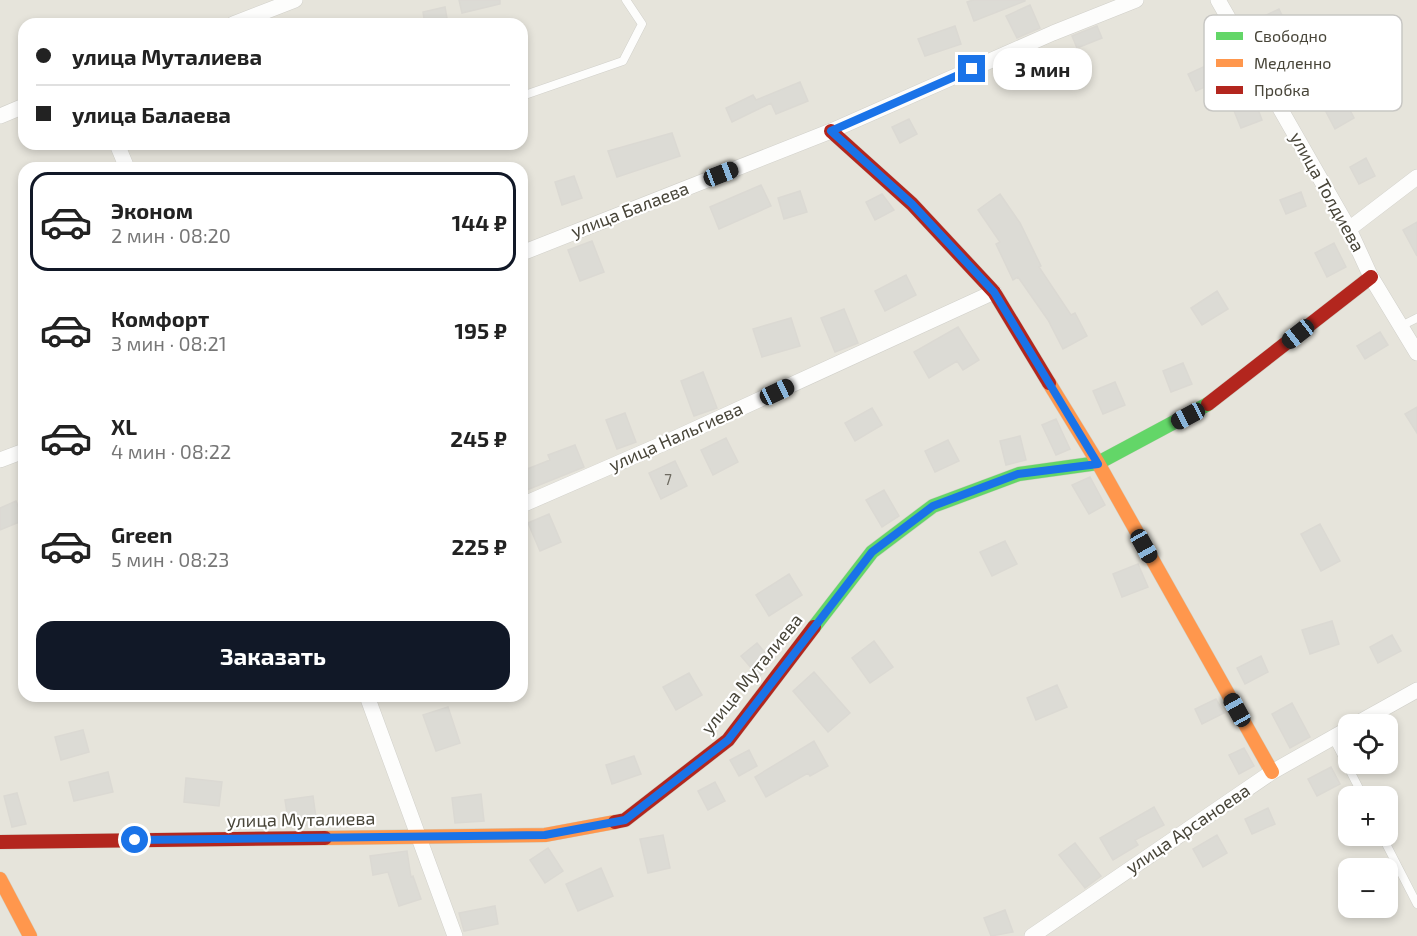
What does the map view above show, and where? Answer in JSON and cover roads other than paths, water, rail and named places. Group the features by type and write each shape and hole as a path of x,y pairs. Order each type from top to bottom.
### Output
{"street":[{"path":"248,18 295,0"},
{"name":"улица Балаева","path":"528,251 831,131 1053,33 1136,0"},
{"name":"улица Толдиева","path":"1218,0 1227,15"},
{"path":"0,116 18,108"},
{"name":"улица Толдиева","path":"1281,111 1349,229 1371,277 1417,353"},
{"path":"831,131 912,204 994,292 1098,464 1272,772"},
{"path":"1349,229 1417,177"},
{"name":"улица Муталиева","path":"0,842 545,835 625,820 728,740 872,552 933,506 1018,474 1098,464 1206,406 1371,277"},
{"name":"улица Нальгиева","path":"528,502 669,441 994,292"},
{"path":"0,460 18,453"},
{"path":"1374,714 1417,690"},
{"path":"369,702 455,936"},
{"name":"улица Арсаноева","path":"1032,936 1272,772 1338,735"},
{"path":"0,879 30,936"}],"lane":[{"path":"528,94 622,61 642,24 626,0"},
{"path":"1401,326 1417,318"},
{"path":"1333,738 1358,786"},
{"path":"1387,846 1417,904"}]}
